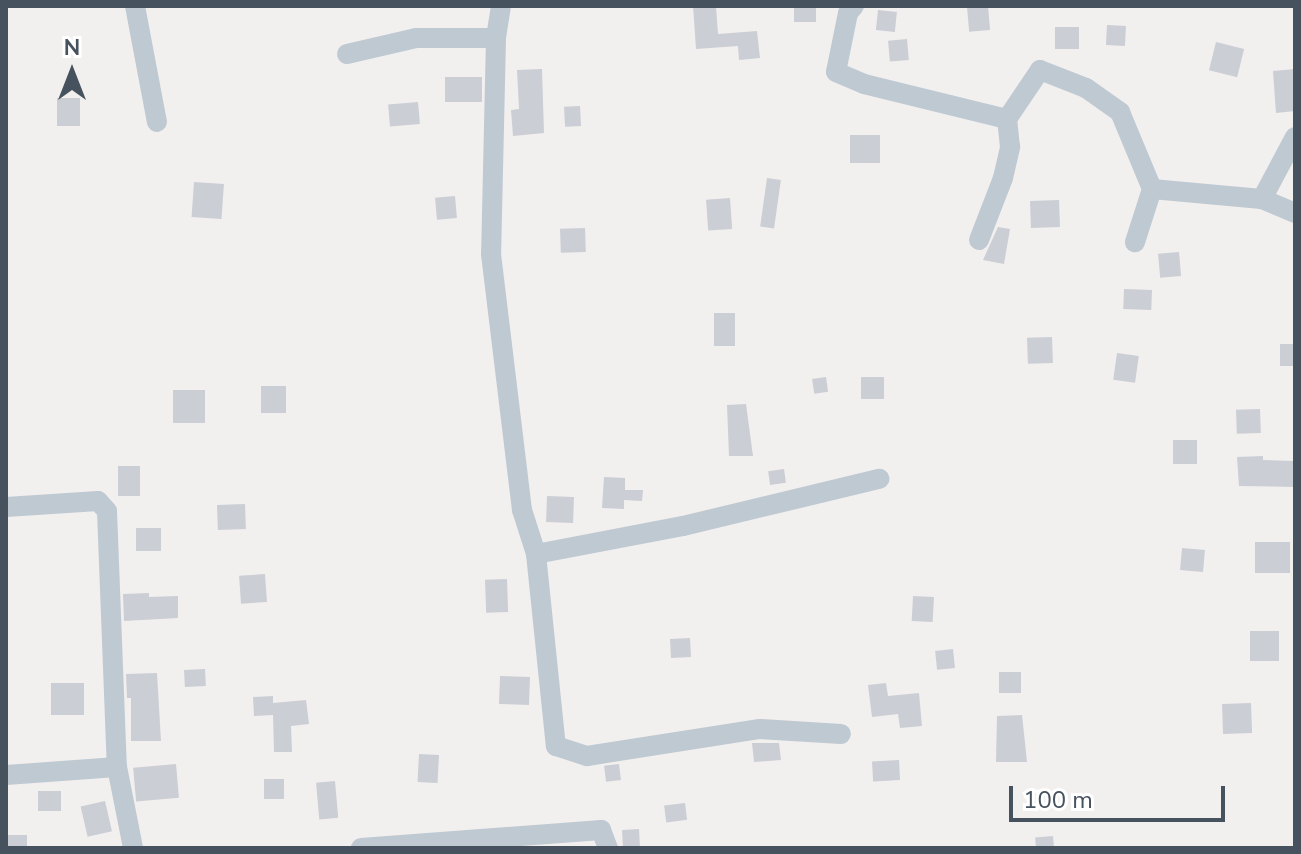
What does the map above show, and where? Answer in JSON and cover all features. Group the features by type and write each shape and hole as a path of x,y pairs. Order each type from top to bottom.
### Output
{"street":[{"path":"135,6 157,122"},
{"path":"501,6 496,38 491,254 522,510 536,554 556,746 587,756 760,729 841,734"},
{"path":"846,8 836,72 864,84 1007,119"},
{"path":"347,54 416,38 496,38"},
{"path":"979,240 1003,178 1010,147 1007,119 1040,70 1086,88 1120,112 1152,189 1135,242"},
{"path":"1262,199 1295,137"},
{"path":"1152,189 1262,199 1295,213"},
{"path":"536,554 683,526 879,479"},
{"path":"6,507 98,501 107,511 117,767 133,848"},
{"path":"6,775 117,767"},
{"path":"361,848 601,830 608,848"}],"building":[{"path":"693,6 716,6 718,34 757,31 760,58 739,60 738,46 696,49"},
{"path":"794,6 816,6 816,22 794,22"},
{"path":"988,6 990,30 969,32 967,8"},
{"path":"878,10 897,12 895,32 876,30"},
{"path":"1107,25 1126,26 1125,46 1106,45"},
{"path":"1055,27 1079,27 1079,49 1055,49"},
{"path":"907,39 909,60 890,62 888,41"},
{"path":"1216,42 1244,49 1237,77 1209,70"},
{"path":"542,69 544,133 513,136 511,110 519,109 517,70"},
{"path":"1295,69 1295,111 1276,113 1273,71"},
{"path":"445,77 482,77 482,102 445,102"},
{"path":"57,98 80,98 80,126 57,126"},
{"path":"418,102 420,124 390,127 388,105"},
{"path":"580,106 581,126 565,127 564,107"},
{"path":"850,135 880,135 880,163 850,163"},
{"path":"767,178 781,180 774,228 760,227"},
{"path":"194,182 224,184 221,219 192,217"},
{"path":"455,196 457,218 437,220 435,198"},
{"path":"730,198 732,229 708,231 706,200"},
{"path":"1059,200 1060,227 1031,228 1030,201"},
{"path":"998,227 1010,229 1004,264 983,260"},
{"path":"585,228 586,252 561,253 560,229"},
{"path":"1179,252 1181,276 1160,278 1158,254"},
{"path":"1124,289 1152,290 1151,310 1123,309"},
{"path":"714,313 735,313 735,346 714,346"},
{"path":"1052,337 1053,363 1028,364 1027,338"},
{"path":"1280,344 1295,344 1295,366 1280,366"},
{"path":"1117,353 1139,356 1135,383 1113,380"},
{"path":"826,377 828,392 814,394 812,379"},
{"path":"861,377 884,377 884,399 861,399"},
{"path":"261,386 286,386 286,413 261,413"},
{"path":"173,390 205,390 205,423 173,423"},
{"path":"746,404 753,456 729,456 727,405"},
{"path":"1260,409 1261,433 1237,434 1236,410"},
{"path":"1173,440 1197,440 1197,464 1173,464"},
{"path":"1263,456 1263,460 1295,461 1295,487 1239,486 1237,457"},
{"path":"118,466 140,466 140,496 118,496"},
{"path":"784,469 786,483 770,485 768,471"},
{"path":"604,477 625,478 625,490 643,490 642,501 624,500 624,509 602,508"},
{"path":"547,496 574,497 573,523 546,522"},
{"path":"245,504 246,529 218,530 217,505"},
{"path":"136,528 161,528 161,551 136,551"},
{"path":"1255,542 1290,542 1290,573 1255,573"},
{"path":"1182,548 1205,550 1203,572 1180,570"},
{"path":"265,574 267,602 241,604 239,576"},
{"path":"507,579 508,612 486,613 485,580"},
{"path":"149,593 149,597 178,596 178,618 124,621 123,594"},
{"path":"913,596 934,597 933,622 912,621"},
{"path":"1250,631 1279,631 1279,661 1250,661"},
{"path":"690,638 691,657 671,658 670,639"},
{"path":"953,649 955,668 937,670 935,651"},
{"path":"205,669 206,686 185,687 184,670"},
{"path":"999,672 1021,672 1021,693 999,693"},
{"path":"157,673 161,741 131,741 131,698 127,698 126,674"},
{"path":"500,676 530,677 529,705 499,704"},
{"path":"51,683 84,683 84,715 51,715"},
{"path":"886,683 888,696 919,693 922,726 900,728 898,714 872,717 868,685"},
{"path":"273,696 273,703 306,700 309,724 291,726 292,752 274,752 273,715 254,716 253,697"},
{"path":"1251,703 1252,733 1223,734 1222,704"},
{"path":"1022,715 1027,762 996,762 997,716"},
{"path":"752,743 779,743 781,760 754,762"},
{"path":"419,754 439,755 438,783 418,782"},
{"path":"899,760 900,780 873,781 872,761"},
{"path":"176,764 179,798 136,802 133,768"},
{"path":"619,764 621,780 606,782 604,766"},
{"path":"264,779 284,779 284,799 264,799"},
{"path":"335,781 338,818 319,820 316,783"},
{"path":"38,791 61,791 61,811 38,811"},
{"path":"105,801 112,831 88,837 81,807"},
{"path":"685,803 687,820 666,822 664,806"},
{"path":"639,829 640,848 623,848 622,830"},
{"path":"6,835 27,835 27,848 6,848"},
{"path":"1053,836 1054,848 1036,848 1035,838"}]}
